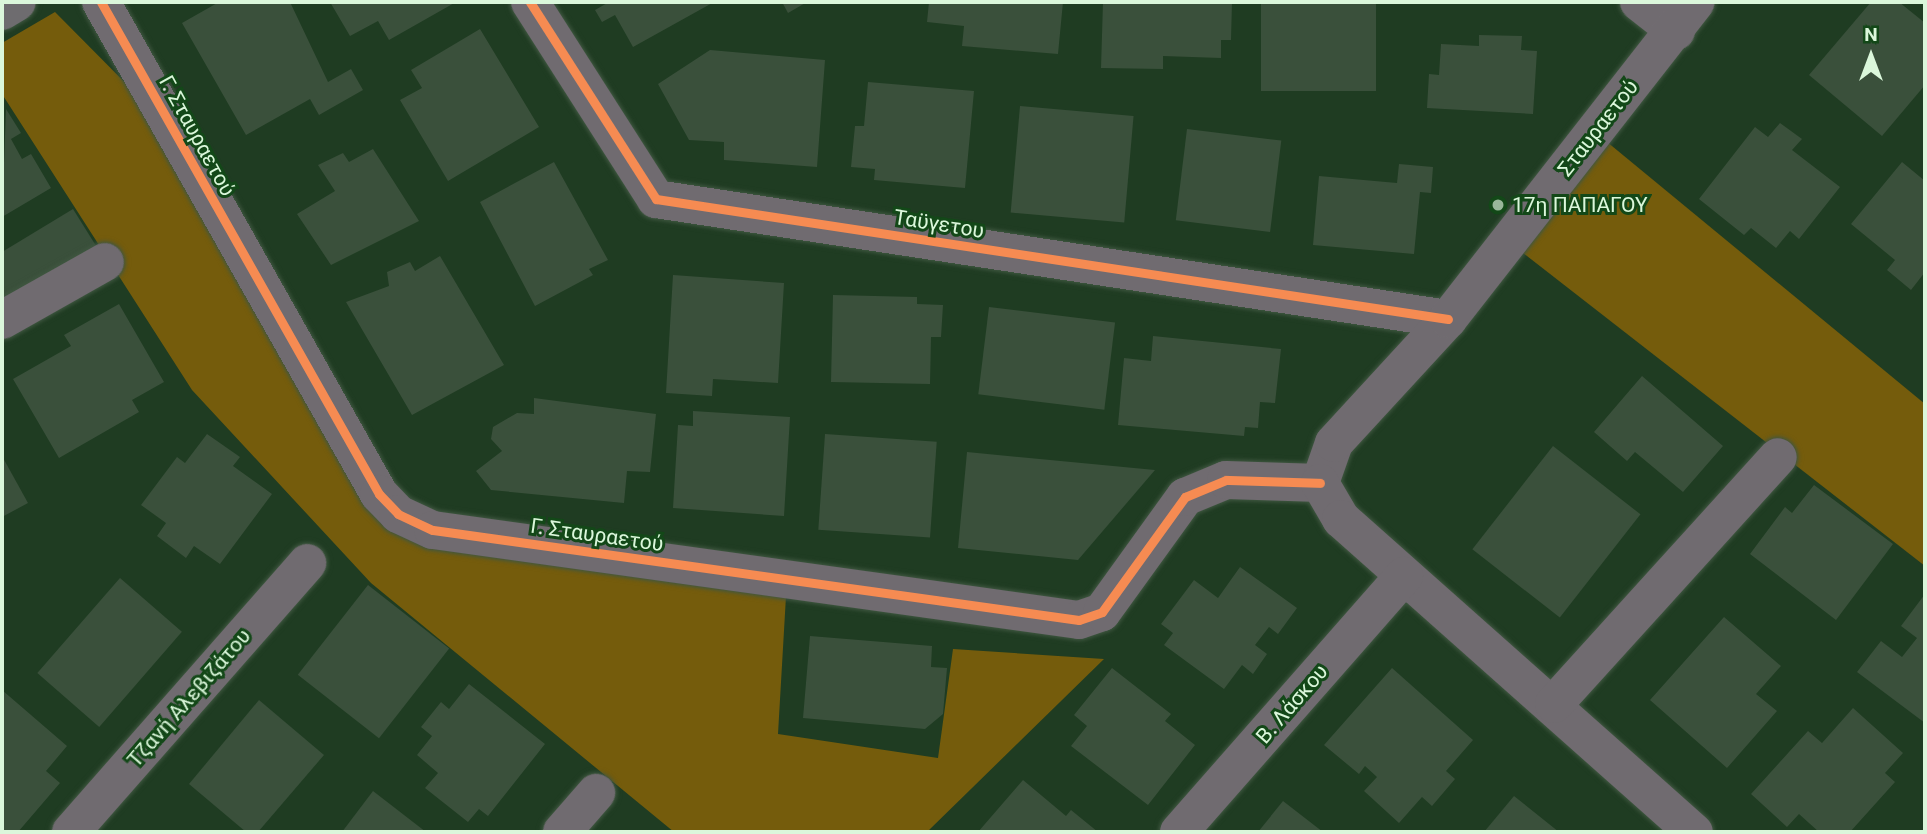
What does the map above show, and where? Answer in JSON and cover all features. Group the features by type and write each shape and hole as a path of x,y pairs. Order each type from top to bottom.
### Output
{"street":[{"path":"2,11 18,2"},
{"name":"Γ. Σταυραετού","path":"101,2 379,494 398,514 433,530 1079,620 1102,612 1185,497 1226,480 1320,483"},
{"name":"Ταϋγετου","path":"530,2 656,199 1448,319"},
{"path":"1639,2 1686,16"},
{"name":"Σταυραετού","path":"1320,483 1334,443 1448,319 1686,16"},
{"path":"2,320 105,262"},
{"path":"1554,705 1778,457"},
{"path":"1320,483 1341,519 1554,705 1688,830"},
{"name":"Τζανή Αλεβιζάτου","path":"71,832 307,563"},
{"name":"Β. Λάσκου","path":"1179,832 1404,576"},
{"path":"562,832 596,793"}],"shaded area":[{"path":"55,12 175,133 379,493 433,530 787,579 778,734 938,758 953,649 1104,659 927,832 674,832 371,583 192,390 2,94 2,43"},
{"path":"1595,132 1925,404 1925,566 1509,242"}],"building":[{"path":"219,2 290,2 328,82 351,69 363,90 319,115 310,99 246,135 182,23"},
{"path":"330,2 456,2 389,40 378,21 350,36"},
{"path":"609,2 714,2 633,47 615,15 602,22 595,10"},
{"path":"782,2 807,2 788,13"},
{"path":"929,2 1063,2 1058,54 962,46 964,26 927,22"},
{"path":"1103,2 1232,2 1231,40 1221,40 1221,58 1163,56 1163,69 1101,68"},
{"path":"1261,2 1376,2 1376,91 1261,91"},
{"path":"1871,2 1899,2 1925,23 1925,85 1882,136 1809,75"},
{"path":"480,29 539,127 448,181 400,100 422,88 411,70"},
{"path":"1479,35 1522,36 1521,50 1537,51 1533,114 1427,108 1429,74 1439,75 1441,44 1479,46"},
{"path":"710,50 825,60 817,167 724,160 724,142 689,140 658,84"},
{"path":"868,82 974,91 965,188 874,180 875,169 851,167 855,126 864,126"},
{"path":"1020,106 1134,116 1124,223 1011,213"},
{"path":"6,109 21,133 11,139 22,159 31,154 51,188 2,217"},
{"path":"1780,123 1802,139 1792,150 1840,187 1799,239 1790,231 1776,248 1751,228 1744,235 1699,199 1755,127 1768,137"},
{"path":"1187,129 1281,141 1270,232 1176,220"},
{"path":"373,149 419,221 331,265 297,214 335,191 318,165 343,153 349,162"},
{"path":"554,162 608,260 589,269 593,275 535,306 480,202"},
{"path":"1902,162 1925,181 1925,272 1911,290 1887,270 1895,260 1851,224"},
{"path":"1399,164 1433,167 1431,193 1420,192 1414,254 1313,245 1319,176 1397,183"},
{"path":"73,209 98,249 2,307 2,252"},
{"path":"440,256 504,365 412,415 346,302 389,286 387,272 410,262 415,271"},
{"path":"673,275 784,283 778,383 713,379 712,396 666,393"},
{"path":"833,295 917,297 917,304 943,305 941,337 931,337 930,384 831,382"},
{"path":"119,304 164,382 132,400 139,412 59,458 13,379 71,346 64,335"},
{"path":"989,307 1115,322 1104,410 978,394"},
{"path":"1153,336 1281,349 1275,403 1260,402 1258,428 1245,427 1244,436 1118,425 1124,358 1151,361"},
{"path":"1642,376 1723,446 1683,492 1635,452 1627,461 1594,432"},
{"path":"534,398 656,414 650,472 627,471 624,503 491,490 476,471 502,451 491,439 493,427 517,413 534,414"},
{"path":"693,411 790,417 784,516 673,508 678,425 693,426"},
{"path":"207,434 240,457 233,466 272,494 220,564 194,546 186,558 157,536 166,523 141,505 177,457 185,463"},
{"path":"825,434 937,442 930,538 818,530"},
{"path":"1553,446 1640,514 1560,618 1472,549"},
{"path":"967,452 1155,470 1078,560 958,548"},
{"path":"2,456 28,503 2,517"},
{"path":"1814,485 1893,544 1836,620 1750,554 1785,507 1792,513"},
{"path":"1240,567 1297,608 1278,634 1269,627 1255,645 1267,654 1253,674 1242,665 1224,689 1164,645 1173,633 1161,624 1194,580 1218,598"},
{"path":"120,578 182,632 99,727 37,673"},
{"path":"368,585 449,648 379,738 298,675"},
{"path":"1925,594 1925,723 1857,672 1881,641 1902,657 1917,638 1901,626"},
{"path":"1724,617 1781,666 1756,694 1777,711 1727,768 1650,700"},
{"path":"810,636 932,646 931,667 947,668 943,714 925,729 803,718"},
{"path":"1112,668 1171,714 1165,721 1195,745 1148,805 1071,746 1087,726 1074,715"},
{"path":"1392,668 1473,740 1446,771 1455,779 1432,806 1422,797 1399,823 1364,791 1377,777 1365,766 1359,774 1324,745"},
{"path":"469,684 545,744 488,816 479,809 468,822 425,788 438,773 417,755 432,736 421,727 441,702 449,709"},
{"path":"2,690 67,746 46,771 60,783 18,832 2,832"},
{"path":"259,700 324,755 258,832 246,832 189,784"},
{"path":"1853,708 1903,753 1885,773 1895,782 1850,832 1819,832 1799,814 1787,827 1751,794 1808,731 1822,743"},
{"path":"1023,780 1066,816 1071,810 1098,832 978,832"},
{"path":"373,791 426,832 342,832"},
{"path":"1514,796 1559,832 1484,832"},
{"path":"1283,801 1323,832 1258,832"}],"cycle path":[{"path":"101,2 379,494 398,514 433,530 1079,620 1102,612 1185,497 1226,480 1320,483"},
{"path":"530,2 656,199 1448,319"}],"place":[{"name":"17η ΠΑΠΑΓΟΥ","path":"1498,205"}]}
